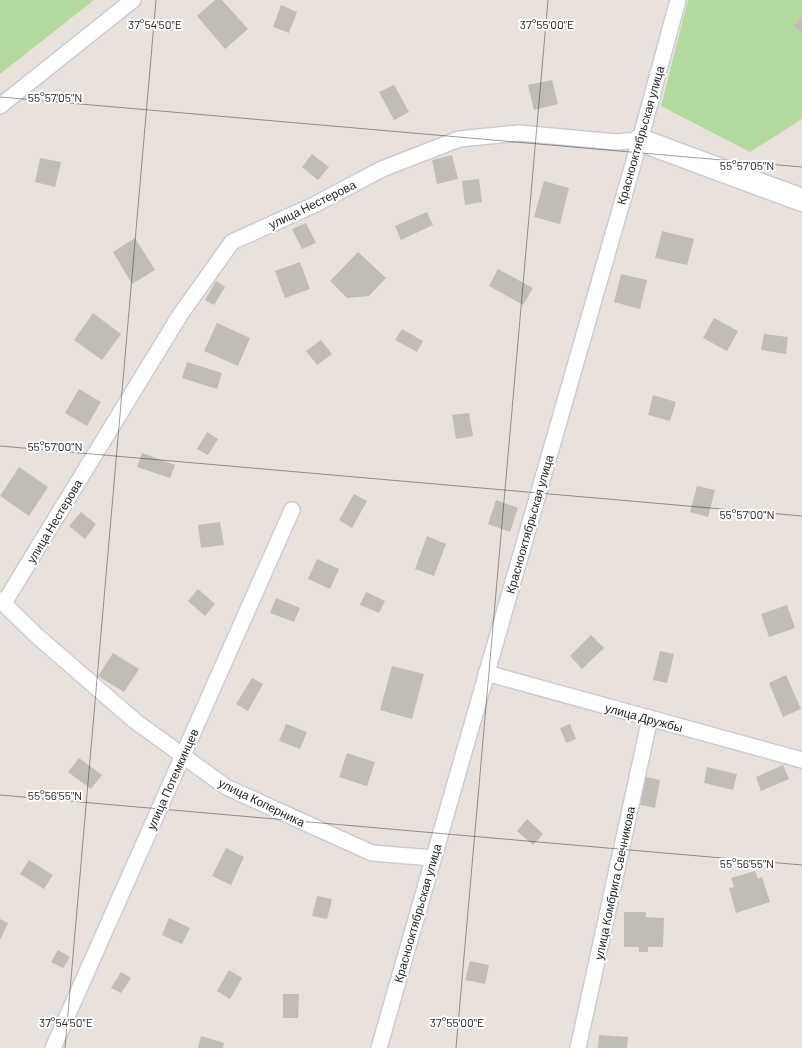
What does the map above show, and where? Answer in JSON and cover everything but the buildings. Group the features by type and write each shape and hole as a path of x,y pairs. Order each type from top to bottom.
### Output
{"street":[{"path":"0,106 133,0"},
{"name":"Краснооктябрьская улица","path":"379,1048 640,140 678,0"},
{"name":"улица Нестерова","path":"2,602 180,315 232,242 314,205 382,169 459,139 519,133 616,142 640,140 802,200"},
{"name":"улица Потемкинцев","path":"53,1048 292,510"},
{"name":"улица Коперника","path":"2,602 36,635 135,722 226,787 372,852 433,858"},
{"name":"улица Дружбы","path":"486,673 802,760"},
{"name":"улица Комбрига Свечникова","path":"578,1048 650,718"}],"green space":[{"path":"0,0 94,0 0,74"},
{"path":"688,0 802,0 802,119 750,152 661,106"}]}
